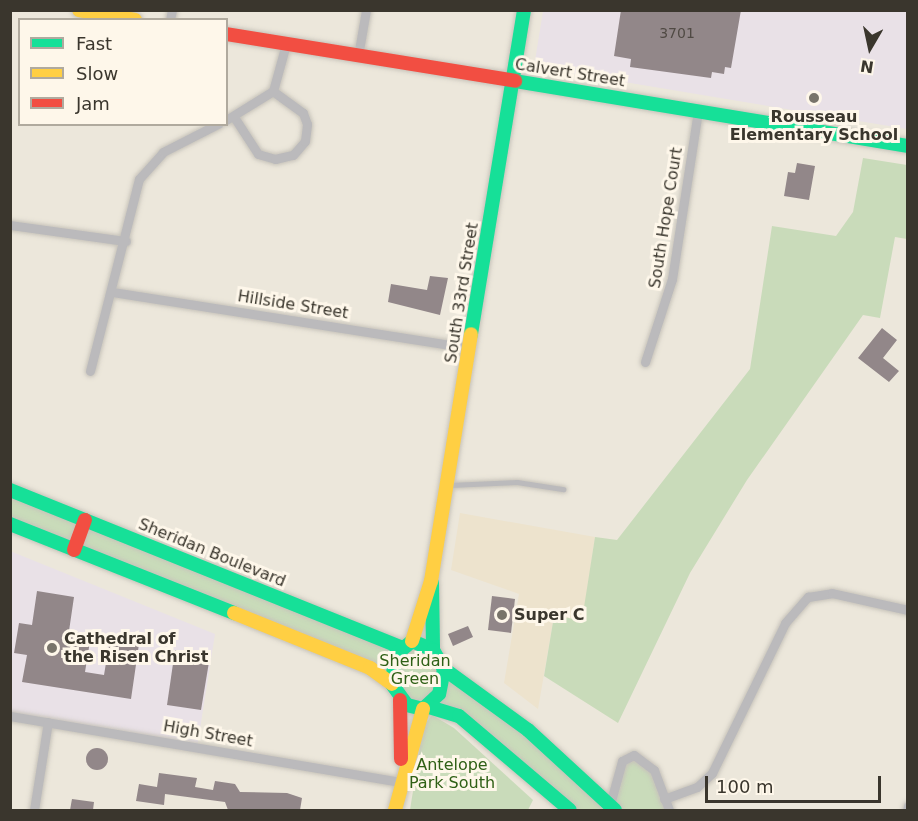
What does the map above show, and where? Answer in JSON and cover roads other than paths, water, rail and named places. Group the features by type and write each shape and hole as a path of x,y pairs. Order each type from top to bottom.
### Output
{"main road":[{"path":"79,10 124,18"},
{"name":"South 33rd Street","path":"434,650 431,581 524,10"},
{"name":"Calvert Street","path":"228,34 908,146"},
{"name":"Sheridan Boulevard","path":"10,490 406,644"},
{"path":"74,550 85,520"},
{"path":"10,524 370,668 392,684 400,700 400,782"},
{"name":"South 33rd Street","path":"406,644 431,581"},
{"path":"392,684 406,644 434,650 453,681 528,730 611,808"},
{"path":"395,810 400,782 426,708 442,687 444,669"},
{"path":"400,700 459,716 522,766 570,810"}],"street":[{"path":"358,56 366,10"},
{"path":"273,91 303,113 308,124 305,141 293,155 275,159 258,154 230,119 273,91 285,44"},
{"name":"South Hope Court","path":"645,362 672,279 698,111"},
{"path":"90,371 126,241 134,193 145,169 164,152 214,126"},
{"path":"10,225 126,241"},
{"name":"Hillside Street","path":"112,292 470,348"},
{"path":"664,799 697,787 712,773 785,623 808,597 832,593 908,610"},
{"name":"High Street","path":"10,716 400,782"},
{"path":"34,810 48,722"},
{"path":"611,808 622,761 634,755 654,770 669,810"}],"lane":[{"path":"446,485 517,482 563,489"}],"place":[{"name":"Rousseau Elementary School","path":"814,98"},
{"name":"Super C","path":"502,615"},
{"name":"Cathedral of the Risen Christ","path":"52,648"}],"park label":[{"name":"Sheridan Green","path":"415,670"},
{"name":"Antelope Park South","path":"452,774"}]}
